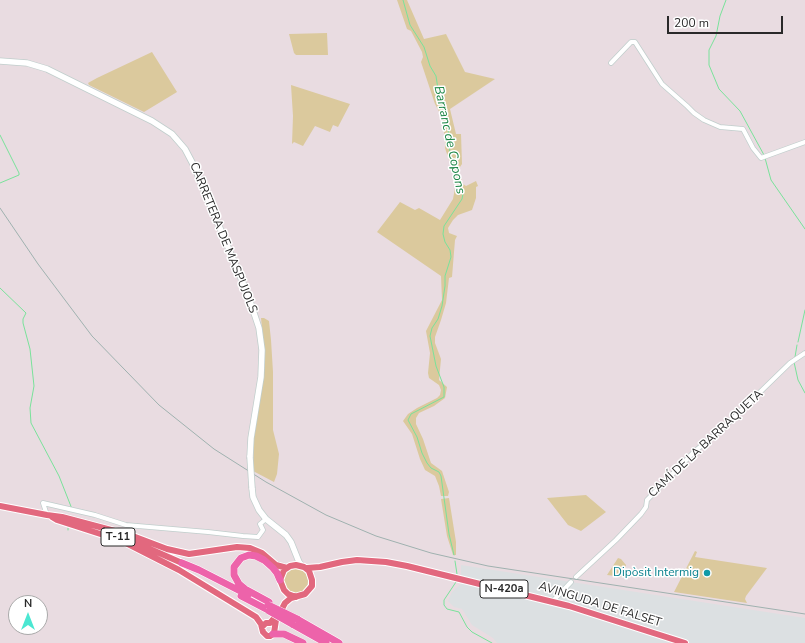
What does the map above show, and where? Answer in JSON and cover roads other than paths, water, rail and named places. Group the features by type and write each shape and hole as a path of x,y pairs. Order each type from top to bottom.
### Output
{"highway":[{"path":"268,606 239,584 234,575 234,567 241,558 249,555 256,556 264,560 273,568 277,572 280,580"},
{"name":"T-11","path":"182,563 268,606 326,643"},
{"name":"T-11","path":"294,622 309,626 338,643"},
{"path":"273,628 303,643"}],"main road":[{"path":"0,506 49,516 62,517 99,526 130,535 167,549 189,554 237,547 250,548 262,553 276,565 288,567 296,565 304,567 312,577"},
{"path":"49,516 122,541 179,570 256,617 265,635 270,636 285,603 291,598 302,595 308,591 312,586 312,577 320,567"},
{"name":"T-11","path":"49,516 96,529 133,542 182,563"},
{"name":"AVINGUDA DE FALSET","path":"304,567 320,567 357,560 386,562 436,572 552,602 685,643"},
{"path":"288,567 282,573 280,580 284,590 288,594 296,597"},
{"path":"273,628 274,619 283,602 284,590"},
{"path":"262,627 266,623 273,628"}],"street":[{"path":"611,63 631,42 635,42 662,84 704,120 720,126 743,129 753,148 761,158 805,142"},
{"name":"CARRETERA DE MASPUJOLS","path":"0,61 27,63 48,69 152,121 172,134 185,149 194,166 248,295 259,328 262,350 261,377 251,438 250,456 252,488 255,502 266,519 284,532 293,546 299,562 304,567"},
{"name":"CAMÍ DE LA BARRAQUETA","path":"576,577 616,540 641,514 646,507 646,500 655,490 695,451 720,431 790,363 805,353"},
{"path":"49,516 43,503 95,515 126,525 258,537 263,530 260,524 266,519"},
{"path":"288,567 294,557 293,546"},
{"path":"552,602 571,582"}],"waterway":[{"name":"Barranc de Copons","path":"403,0 410,25 424,47 430,66 436,76 440,102 448,124 450,155 455,165 463,194 462,199 444,226 443,234 445,242 450,250 451,257 445,276 442,306 430,336 436,366 444,387 444,397 411,414 408,420 417,437 427,463 431,468 439,472 441,476 449,534 454,555"},
{"path":"726,0 720,16 716,36 709,50 709,65 719,89 740,111 764,155"},
{"path":"0,135 19,173 19,175 0,183"},
{"path":"765,158 771,180 805,229"},
{"path":"0,288 26,313 23,323 30,349 34,386 30,408 31,423 59,476 72,509"},
{"path":"798,342 805,310"},
{"path":"795,357 797,345"},
{"path":"794,362 798,380 805,393"},
{"name":"Barranc de Copons","path":"455,561 457,574"},
{"path":"456,582 444,600 444,605 447,609 459,612 467,627 472,632 492,643"}],"railway":[{"path":"0,208 38,264 92,336 159,405 214,449 266,482 326,515 376,536 431,553 488,566 805,614"}],"place":[{"name":"Dipòsit Intermig","path":"707,573"}]}
